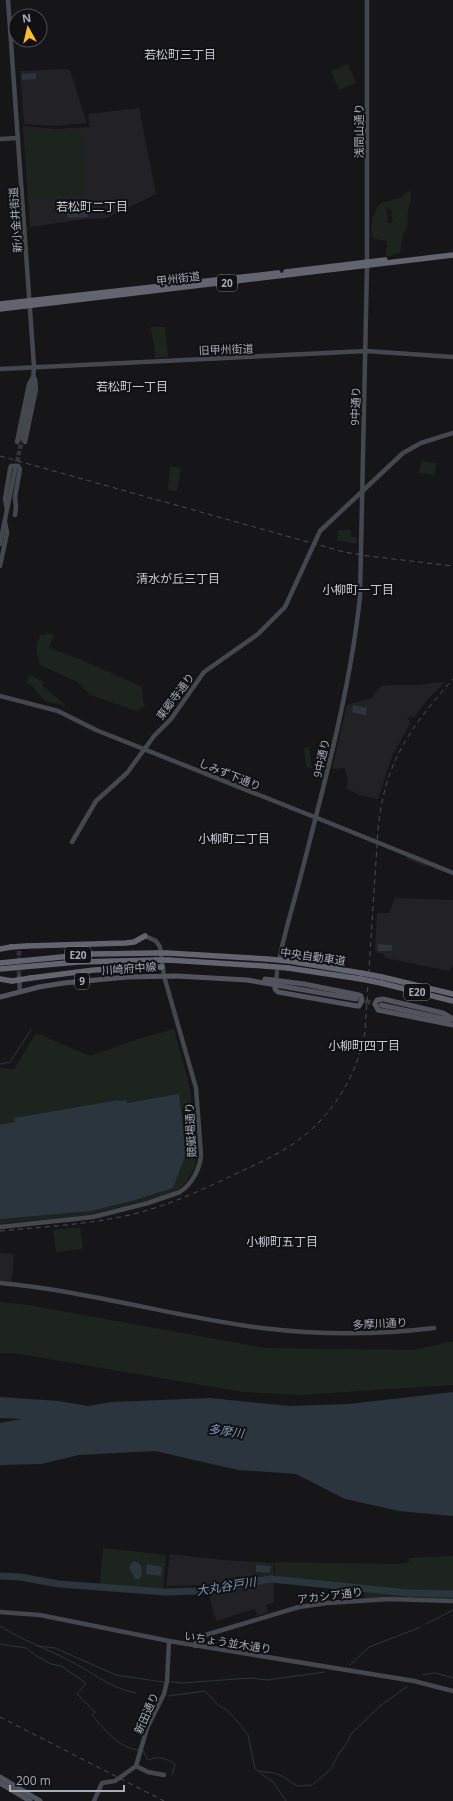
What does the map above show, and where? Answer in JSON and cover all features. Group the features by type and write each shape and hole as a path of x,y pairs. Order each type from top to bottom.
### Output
{"highway":[{"name":"甲州街道","path":"0,304 30,303 453,253"},
{"name":"甲州街道","path":"0,309 30,303"},
{"path":"0,949 27,946 126,943 134,942 145,936"},
{"name":"中央自動車道","path":"0,963 92,954 156,953 267,959 290,961 453,994"},
{"name":"中央自動車道","path":"0,969 78,962 168,960 265,966 361,976"},
{"path":"0,979 12,981 60,974 115,969 162,967"},
{"name":"中央自動車道","path":"381,980 453,1001"}],"main road":[{"name":"川崎府中線","path":"0,997 20,991 64,983 164,976 196,976 236,980 247,977 276,983"},
{"path":"276,983 304,984 359,995 361,996 362,1001 359,1006 356,1006 278,992 275,989 276,983"},
{"path":"276,983 356,1000"},
{"path":"453,1020 443,1014 383,999 377,1000 375,1004 378,1010 453,1025"},
{"path":"381,1005 453,1020"},
{"path":"0,1777 40,1801"},
{"path":"0,1783 30,1801"}],"street":[{"name":"新小金井街道","path":"8,0 36,386 23,440"},
{"name":"浅間山通り","path":"367,0 367,264"},
{"path":"0,139 18,138"},
{"name":"9中通り","path":"280,956 316,818 347,687 356,636 360,597 367,264"},
{"name":"旧甲州街道","path":"0,369 34,366 366,351 453,357"},
{"path":"17,442 28,384 34,375"},
{"path":"362,491 410,449 421,442 453,433"},
{"path":"7,509 5,498 10,469 11,466 15,465 20,469 15,497 15,515"},
{"path":"0,544 15,470"},
{"name":"東郷寺通り","path":"72,842 96,801 127,773 154,736 171,719 204,672 258,634 285,607 320,531 362,491"},
{"path":"0,566 7,533 5,520"},
{"name":"しみず下通り","path":"0,696 58,711 96,730 144,750 453,873"},
{"name":"競艇場通り","path":"0,1227 72,1220 121,1211 179,1193 193,1179 198,1169 201,1160 196,1095 192,1071 164,976 159,944 145,936"},
{"path":"19,943 19,951"},
{"path":"276,983 278,972"},
{"path":"19,977 20,991"},
{"name":"多摩川通り","path":"0,1283 94,1296 261,1328 328,1333 379,1333 434,1328"},
{"name":"アカシア通り","path":"195,1646 196,1640 199,1637 299,1607 341,1602 389,1599 453,1602"},
{"name":"いちょう並木通り","path":"0,1612 40,1615 169,1642 414,1682 453,1691"},
{"name":"新田通り","path":"136,1766 147,1728 164,1694 167,1681 169,1642"},
{"path":"94,1801 102,1783 115,1781 136,1766 148,1772 164,1775"}],"shaded area":[{"path":"348,64 356,83 339,90 331,71"},
{"path":"68,69 70,71 87,123 56,126 24,124 20,71"},
{"path":"139,108 156,194 107,218 85,219 30,227 23,126 56,129 90,127 88,114"},
{"path":"26,131 81,131 85,186 83,189 83,194 30,199"},
{"path":"409,191 411,192 407,229 403,233 400,253 386,257 387,241 374,239 371,231 372,220 378,206 381,203 400,198","holes":["388,208 392,211 391,215 393,221 390,224 387,222 388,215 386,210"]},
{"path":"150,327 165,327 168,357 155,358 154,344"},
{"path":"421,461 436,463 435,475 419,473"},
{"path":"170,466 181,468 177,490 175,491 168,490"},
{"path":"338,530 351,530 351,537 357,537 356,544 337,540"},
{"path":"46,632 54,635 49,648 80,659 142,687 143,702 145,706 137,711 90,695 78,682 40,665 36,648 40,635 46,635"},
{"path":"30,675 44,682 42,686 66,705 45,701 31,685 26,683"},
{"path":"445,682 428,699 413,718 410,716 407,719 411,722 392,756 378,799 361,796 346,788 348,782 345,768 332,769 347,705 372,698 377,690 382,686"},
{"path":"309,747 312,768 306,767 304,748"},
{"path":"409,852 429,860 426,867 406,859"},
{"path":"395,898 453,900 453,963 449,971 386,958 383,954 375,951 377,913 389,913"},
{"path":"174,1029 190,1088 196,1166 184,1185 179,1189 160,1197 91,1215 0,1224 0,1068 14,1069 36,1033 90,1056 138,1039"},
{"path":"80,1227 83,1249 56,1252 53,1230"},
{"path":"0,1253 14,1254 12,1282 0,1281"},
{"path":"0,1302 28,1305 265,1348 414,1350 453,1341 453,1385 299,1395 243,1392 14,1353 0,1353"},
{"path":"103,1548 166,1555 163,1590 100,1585"},
{"path":"170,1554 223,1560 274,1563 274,1602 266,1605 268,1612 257,1616 255,1609 216,1621 206,1585 166,1586"},
{"path":"453,1556 453,1599 367,1598 364,1597 364,1587 275,1577 275,1562 401,1564 409,1562 409,1558"},
{"path":"251,1564 272,1564 272,1575 254,1574 252,1576 250,1573"}],"water":[{"path":"36,73 36,79 22,80 22,74"},
{"path":"87,204 88,217 67,218 67,205"},
{"path":"353,705 367,708 366,715 352,712"},
{"path":"378,944 392,945 392,951 378,951"},
{"path":"179,1094 186,1153 173,1188 135,1200 91,1211 0,1219 0,1125 15,1122 14,1118 119,1100 126,1100 127,1103"},
{"name":"多摩川","path":"453,1392 453,1516 399,1511 345,1499 296,1474 238,1470 155,1451 79,1455 41,1464 0,1465 0,1423 21,1419 0,1418 0,1397 59,1401 88,1406 112,1402 210,1398 289,1406 349,1404"},
{"path":"133,1561 139,1563 140,1565 142,1573 140,1579 135,1579 129,1567"},
{"path":"147,1564 162,1567 161,1576 146,1574"},
{"path":"256,1565 271,1566 270,1573 256,1572"}],"waterway":[{"path":"0,1064 10,1062 31,1030"},
{"name":"大丸谷戸川","path":"0,1576 20,1577 59,1584 165,1592 199,1591 271,1579 408,1593 453,1594"},
{"path":"426,1624 453,1610"},
{"path":"0,1626 72,1662 118,1688 136,1693"},
{"path":"350,1665 369,1647 421,1627"},
{"path":"0,1644 26,1648 51,1664 61,1666 86,1683 77,1694 95,1712 92,1715 118,1742 124,1746 138,1750"},
{"path":"37,1646 55,1648 116,1675 163,1682"},
{"path":"170,1682 183,1683 250,1678 268,1680 324,1672"},
{"path":"423,1675 435,1673 453,1678"},
{"path":"168,1696 205,1691 218,1705 227,1710 248,1735 255,1769 282,1776 297,1786 312,1785 331,1769 351,1734 380,1706 408,1686"},
{"path":"143,1751 148,1760 162,1758 175,1764 172,1775"},
{"path":"259,1772 273,1782 286,1801"}],"tunnel":[{"path":"16,468 22,438"},
{"path":"19,951 19,977"},
{"path":"358,1000 378,1004"}],"railway":[{"path":"0,456 344,552 453,566"},
{"path":"0,1231 105,1220 134,1214 174,1201 225,1179 282,1151 304,1136 329,1111 340,1096 356,1065 365,1031 378,830 381,806 386,785 393,766 412,731 453,679"},
{"path":"0,1717 164,1801"}],"district":[{"name":"若松町三丁目","path":"180,54"},
{"name":"若松町二丁目","path":"92,206"},
{"name":"若松町一丁目","path":"132,386"},
{"name":"清水が丘三丁目","path":"178,578"},
{"name":"小柳町一丁目","path":"358,589"},
{"name":"小柳町二丁目","path":"234,838"},
{"name":"小柳町四丁目","path":"364,1045"},
{"name":"小柳町五丁目","path":"282,1241"}]}
